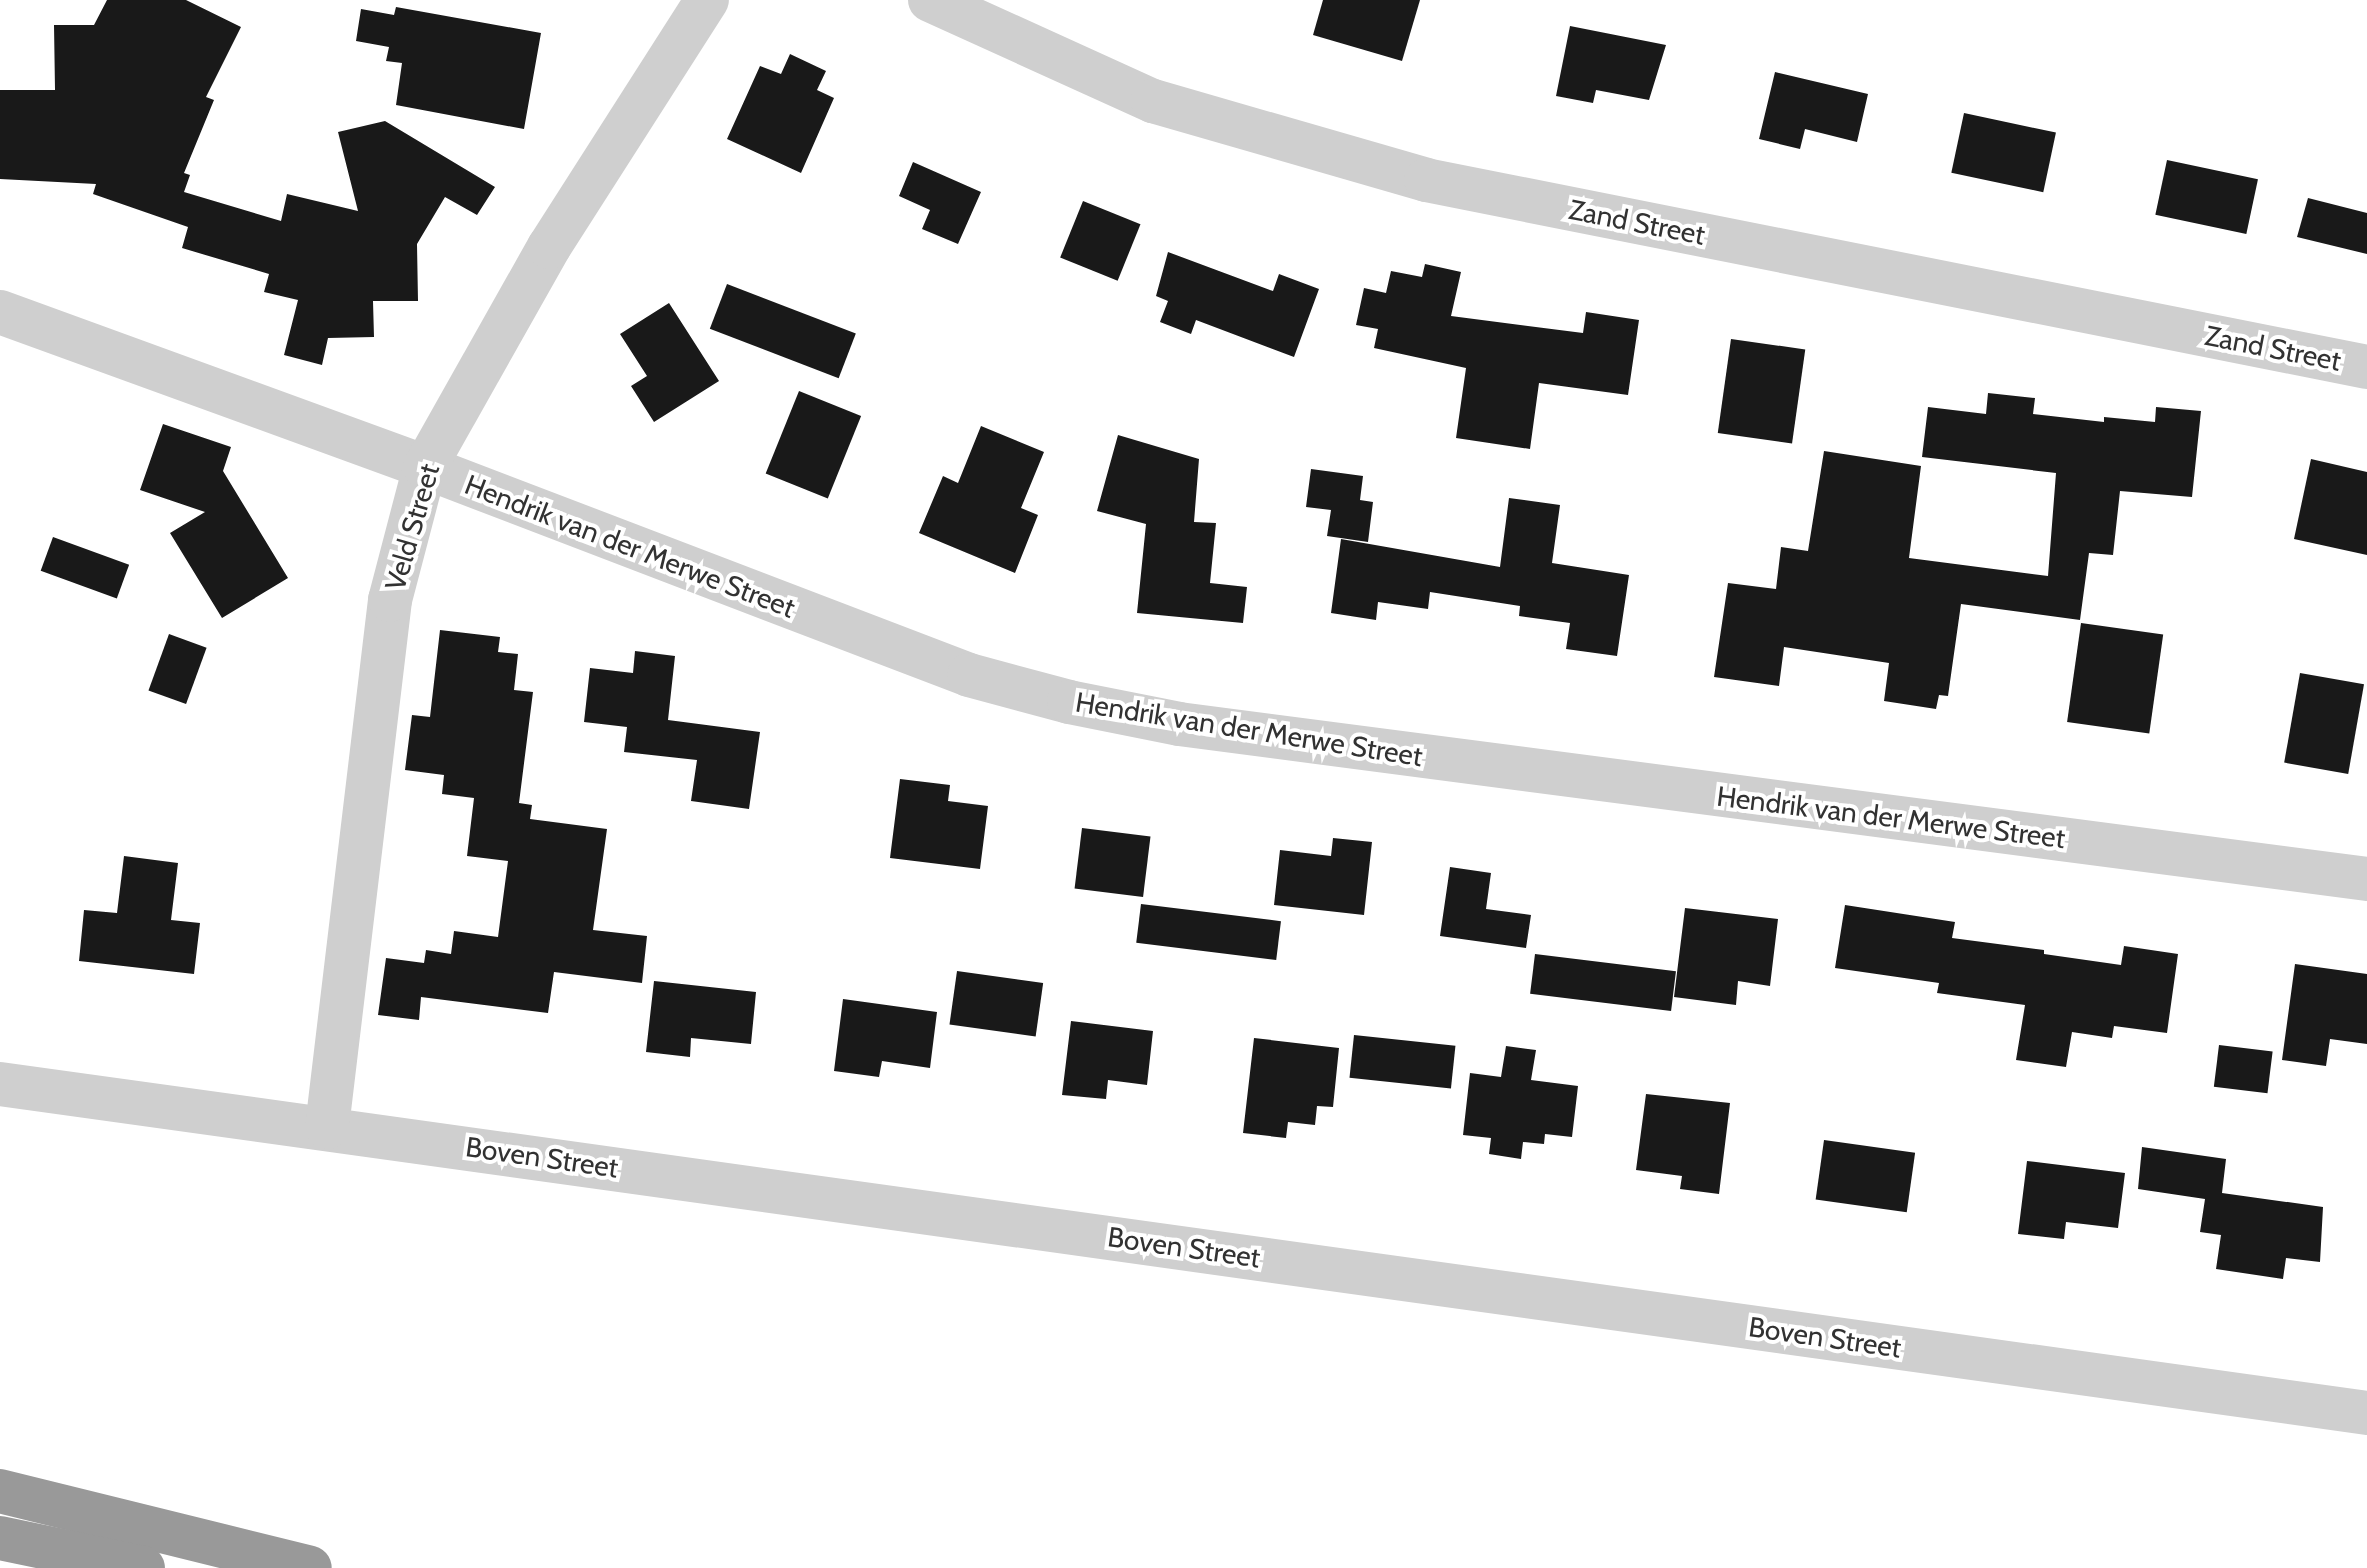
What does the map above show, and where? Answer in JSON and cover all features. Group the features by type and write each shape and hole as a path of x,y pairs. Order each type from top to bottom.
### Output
{"highway":[{"path":"0,1491 310,1568"},
{"path":"0,1538 143,1568"}],"street":[{"name":"Veld Street","path":"327,1127 390,600 425,467 549,247 707,0"},
{"name":"Zand Street","path":"930,0 1153,101 1426,180 2367,367"},
{"name":"Hendrik van der Merwe Street","path":"0,312 425,467 969,675 1069,702 1179,724 2367,879"},
{"name":"Boven Street","path":"0,1084 327,1127 2367,1413"}],"building":[{"path":"107,0 186,0 241,27 206,97 214,100 184,173 190,175 184,192 281,221 287,194 358,211 338,132 385,121 495,187 477,215 445,197 417,244 418,301 373,301 374,337 328,338 322,365 284,355 298,300 264,292 269,274 182,248 188,227 93,194 96,184 0,179 0,90 55,90 54,25 94,25"},
{"path":"1323,0 1420,0 1402,61 1313,35"},
{"path":"396,7 541,33 524,129 396,105 402,63 386,61 389,47 356,41 361,9 394,15"},
{"path":"1570,26 1666,45 1649,100 1596,90 1593,103 1556,96"},
{"path":"790,54 826,71 817,90 834,98 801,173 727,139 760,66 781,74"},
{"path":"1775,72 1868,94 1857,142 1805,129 1800,149 1759,139"},
{"path":"1964,113 2056,133 2043,192 1951,173"},
{"path":"2167,160 2258,179 2246,234 2155,215"},
{"path":"913,162 981,192 958,244 922,229 930,210 899,196"},
{"path":"2308,198 2367,213 2367,254 2297,237"},
{"path":"1083,201 1140,224 1118,281 1060,258"},
{"path":"1168,252 1273,291 1279,274 1319,289 1294,357 1196,320 1191,334 1160,322 1168,301 1156,296"},
{"path":"1425,264 1461,272 1451,316 1583,333 1586,312 1639,320 1628,395 1539,383 1530,449 1456,438 1466,368 1374,348 1378,329 1356,325 1364,288 1386,293 1391,271 1422,277"},
{"path":"727,284 856,333 839,378 710,329"},
{"path":"669,303 719,381 654,422 631,386 647,376 620,334"},
{"path":"1731,339 1805,349 1792,444 1718,433"},
{"path":"799,391 861,416 828,499 766,474"},
{"path":"1988,393 2035,398 2033,414 2104,422 2104,417 2155,422 2156,407 2201,411 2192,497 2120,491 2113,555 2089,553 2080,620 1961,604 1948,696 1939,695 1936,709 1884,701 1889,663 1784,647 1779,686 1714,677 1728,583 1776,589 1781,547 1808,551 1824,451 1921,466 1909,558 2048,576 2056,473 1922,457 1928,407 1986,414"},
{"path":"163,424 231,447 223,471 288,578 222,618 170,533 205,512 140,490"},
{"path":"981,426 1044,452 1021,508 1038,515 1015,573 919,533 943,476 958,483"},
{"path":"1118,435 1199,459 1194,522 1216,523 1210,583 1247,587 1243,623 1137,613 1146,524 1097,511"},
{"path":"2311,459 2367,472 2367,555 2294,539"},
{"path":"1311,469 1363,476 1360,500 1373,502 1368,542 1327,536 1331,510 1306,507"},
{"path":"1509,498 1560,505 1552,563 1629,575 1617,656 1566,649 1570,623 1519,616 1520,606 1430,592 1428,609 1378,602 1376,620 1331,613 1341,539 1500,567"},
{"path":"53,537 129,565 117,599 41,571"},
{"path":"2081,623 2163,635 2149,734 2067,722"},
{"path":"440,630 500,637 498,652 518,654 514,690 533,692 519,803 532,805 530,819 607,829 593,930 647,936 642,983 554,972 548,1013 421,997 419,1020 378,1015 386,958 424,963 426,950 451,954 454,931 498,937 508,861 467,856 474,798 442,794 444,775 405,770 412,715 430,717"},
{"path":"169,634 207,648 186,704 148,690"},
{"path":"635,651 675,656 668,720 760,732 749,809 691,801 697,760 624,752 627,727 584,722 590,668 633,673"},
{"path":"2300,673 2364,684 2348,774 2284,763"},
{"path":"900,779 950,785 948,801 988,806 980,869 890,858"},
{"path":"1082,828 1150,836 1143,897 1075,889"},
{"path":"1333,838 1372,842 1364,915 1274,905 1280,850 1331,856"},
{"path":"124,856 178,863 171,920 200,923 194,974 79,961 84,910 117,913"},
{"path":"1450,867 1491,873 1486,909 1531,915 1526,948 1440,936"},
{"path":"1141,904 1281,921 1276,960 1136,943"},
{"path":"1845,905 1955,922 1952,938 2044,950 2044,954 2121,965 2124,946 2178,954 2167,1033 2114,1026 2112,1038 2072,1032 2066,1067 2016,1060 2025,1005 1937,993 1939,983 1835,968"},
{"path":"1685,908 1778,919 1770,986 1738,981 1736,1005 1674,997"},
{"path":"1535,954 1676,971 1671,1011 1530,994"},
{"path":"2295,964 2367,974 2367,1044 2330,1039 2326,1066 2282,1060"},
{"path":"957,971 1043,983 1036,1037 949,1024"},
{"path":"654,981 756,992 751,1044 691,1038 690,1057 646,1052"},
{"path":"843,999 937,1012 930,1068 882,1061 879,1077 834,1071"},
{"path":"1071,1021 1153,1031 1147,1085 1108,1080 1106,1099 1062,1095"},
{"path":"1354,1035 1455,1046 1451,1088 1350,1078"},
{"path":"1254,1038 1339,1048 1333,1107 1317,1106 1315,1125 1288,1122 1286,1138 1243,1133"},
{"path":"2219,1045 2273,1052 2267,1093 2214,1087"},
{"path":"1506,1046 1536,1050 1531,1080 1578,1086 1572,1137 1545,1134 1544,1144 1523,1142 1521,1159 1489,1154 1491,1138 1463,1135 1470,1073 1501,1077"},
{"path":"1646,1094 1730,1103 1719,1194 1680,1189 1682,1176 1636,1170"},
{"path":"1824,1140 1915,1153 1907,1212 1816,1199"},
{"path":"2142,1147 2226,1159 2222,1193 2323,1207 2320,1262 2286,1258 2283,1279 2216,1269 2221,1235 2200,1232 2205,1199 2138,1189"},
{"path":"2027,1161 2125,1173 2118,1228 2066,1222 2064,1239 2018,1234"}]}
